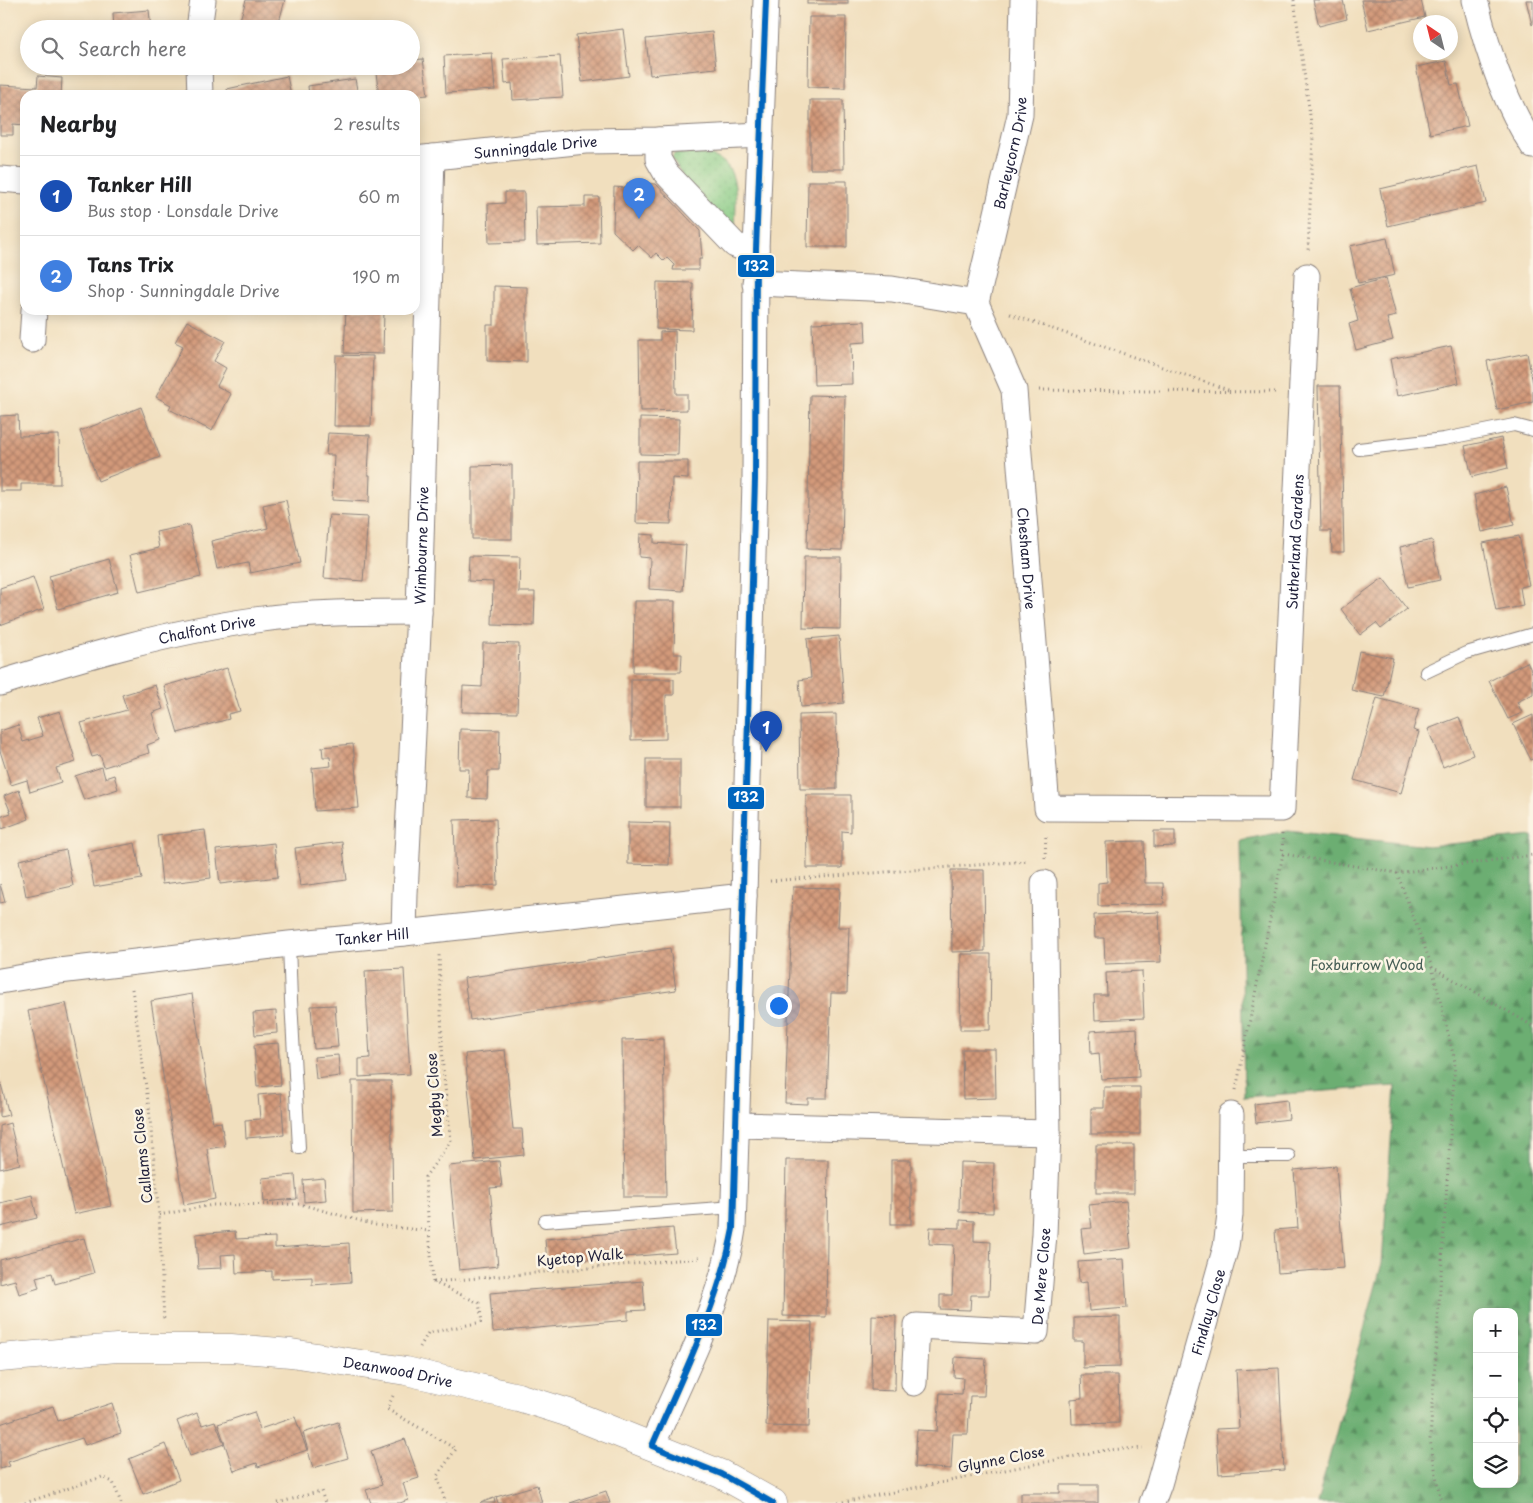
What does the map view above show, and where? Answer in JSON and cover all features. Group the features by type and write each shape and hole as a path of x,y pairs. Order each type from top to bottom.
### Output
{"street":[{"path":"200,20 203,0"},
{"path":"652,1446 712,1306 729,1255 734,1208 755,480 755,283 766,0"},
{"name":"Barleycorn Drive","path":"976,303 1020,115 1023,0"},
{"path":"1475,0 1493,63 1511,106 1532,141"},
{"path":"199,75 200,90"},
{"name":"Sunningdale Drive","path":"424,158 585,142 761,135"},
{"path":"658,140 659,162 666,173 735,244 740,247 756,249"},
{"name":"Wimbourne Drive","path":"404,933 419,612 424,158"},
{"path":"0,179 20,181"},
{"name":"Sutherland Gardens","path":"1282,809 1307,276"},
{"path":"755,283 892,289 976,303"},
{"name":"Chesham Drive","path":"976,303 1014,390 1047,808"},
{"path":"32,340 34,315"},
{"name":"Chalfont Drive","path":"0,683 170,636 224,625 342,612 419,612"},
{"path":"1047,808 1282,809"},
{"name":"De Mere Close","path":"914,1383 917,1326 1036,1332 1044,1234 1048,1133 1041,868"},
{"name":"Tanker Hill","path":"0,981 59,971 438,929 744,890"},
{"name":"Findlay Close","path":"1152,1503 1226,1247 1230,1215 1231,1115"},
{"path":"737,1125 1048,1133"},
{"name":"Deanwood Drive","path":"0,1358 117,1348 232,1348 291,1353 406,1371 518,1398 566,1412 721,1474 773,1503"}],"lane":[{"path":"1359,449 1444,439 1514,425 1533,430"},
{"path":"1426,672 1466,653 1533,634"},
{"path":"290,944 299,1148"},
{"path":"1231,1156 1289,1156"},
{"path":"545,1221 734,1208"}],"path":[{"path":"1294,0 1313,137 1307,276"},
{"path":"976,303 1234,392"},
{"path":"1014,390 1302,392"},
{"path":"744,890 1041,868 1047,808"},
{"path":"1231,1115 1283,854 1282,809"},
{"path":"1283,854 1397,873 1533,855"},
{"path":"1397,873 1432,967 1455,1062 1430,1440 1441,1503"},
{"name":"Megby Close","path":"433,1282 424,1177 451,1141 443,1069 438,929"},
{"name":"Callams Close","path":"129,964 148,1108 159,1215 165,1348"},
{"path":"1432,967 1533,1026"},
{"path":"159,1215 213,1206 300,1204 375,1225 429,1231"},
{"name":"Kyetop Walk","path":"433,1282 729,1255"},
{"name":"Glynne Close","path":"838,1503 1106,1450 1169,1447"},
{"path":"25,1503 102,1478 113,1482 120,1503"},
{"path":"278,1503 321,1490 325,1503"}],"green space":[{"path":"674,154 707,155 725,163 734,180 736,201 735,231 686,183 672,158"},
{"name":"Foxburrow Wood","path":"1288,831 1428,846 1533,836 1533,1503 1317,1503 1382,1263 1395,1086 1244,1097 1240,840"}],"building":[{"path":"246,0 285,0 279,20 240,20"},
{"path":"807,0 848,0 848,4 807,4"},
{"path":"1313,0 1343,0 1347,19 1319,26"},
{"path":"1361,0 1421,0 1425,15 1413,15 1413,20 1368,30"},
{"path":"1526,0 1533,0 1532,25"},
{"path":"149,10 150,20 113,20 113,13"},
{"path":"809,17 846,17 845,88 808,87"},
{"path":"623,29 629,76 582,82 576,35"},
{"path":"712,32 716,68 650,75 646,39"},
{"path":"492,53 495,90 446,93 444,56"},
{"path":"560,56 563,97 513,100 512,83 505,84 503,59"},
{"path":"420,59 423,59 428,95 420,96 420,90 378,90 376,75 420,75"},
{"path":"1446,61 1451,85 1458,84 1468,126 1430,134 1416,67"},
{"path":"38,76 62,78 61,90 20,90 20,125 13,124 13,135 0,135 0,85 37,87"},
{"path":"287,76 290,90 227,90"},
{"path":"355,79 357,90 308,90 308,86"},
{"path":"810,100 843,100 844,169 810,169"},
{"path":"1478,166 1486,203 1388,226 1380,189"},
{"path":"808,181 847,181 847,247 807,247"},
{"path":"627,183 656,184 700,231 702,259 699,259 699,270 673,270 674,265 667,258 664,261 656,253 652,258 638,245 633,250 613,231 614,187 627,188"},
{"path":"505,192 524,192 525,242 489,243 488,204 505,203"},
{"path":"585,197 599,197 600,243 537,245 536,207 585,206"},
{"path":"1387,238 1395,275 1358,283 1350,246"},
{"path":"1386,278 1396,316 1387,318 1393,340 1356,350 1349,324 1358,321 1350,288"},
{"path":"657,282 693,283 692,330 656,329"},
{"path":"494,286 527,287 527,362 487,361 487,325 494,325"},
{"path":"346,315 384,315 383,354 344,353"},
{"path":"187,321 225,341 214,361 226,368 217,386 231,394 212,431 169,409 171,405 156,397 183,346 175,342"},
{"path":"865,321 866,342 851,343 852,384 814,385 812,323"},
{"path":"675,331 676,394 687,394 687,410 640,411 639,340 660,340 660,332"},
{"path":"1451,346 1459,383 1397,396 1390,359"},
{"path":"1527,353 1533,384 1533,402 1497,410 1487,361"},
{"path":"336,355 373,356 371,426 334,426"},
{"path":"1318,386 1340,386 1344,552 1332,552 1331,531 1321,531"},
{"path":"810,395 845,396 842,550 807,549"},
{"path":"141,407 160,457 98,481 80,431"},
{"path":"18,415 19,436 59,435 60,484 21,484 21,491 0,491 0,416"},
{"path":"640,418 679,419 678,455 640,454"},
{"path":"328,433 370,435 369,502 332,500 334,455 326,455"},
{"path":"1501,438 1508,468 1472,477 1465,446"},
{"path":"637,461 688,461 688,479 672,478 671,524 636,523"},
{"path":"512,465 512,539 472,539 472,466"},
{"path":"1506,487 1514,525 1482,532 1474,495"},
{"path":"286,500 300,563 250,573 248,563 217,569 211,541 268,528 263,505"},
{"path":"329,515 368,517 363,581 324,578"},
{"path":"189,525 201,577 139,592 130,555 159,548 156,532"},
{"path":"640,534 654,535 654,543 686,545 683,591 649,589 650,558 639,557"},
{"path":"1519,536 1529,585 1520,587 1523,606 1496,611 1483,543"},
{"path":"1432,540 1440,580 1408,587 1400,547"},
{"path":"469,556 520,557 519,592 535,592 534,626 492,625 493,582 468,581"},
{"path":"804,557 841,557 840,629 803,628"},
{"path":"109,559 118,592 58,609 49,576"},
{"path":"33,577 44,609 0,625 0,588"},
{"path":"1383,578 1407,609 1381,629 1376,623 1360,635 1341,609"},
{"path":"634,601 675,601 674,654 682,654 681,672 633,672"},
{"path":"839,636 844,703 801,707 799,680 811,678 807,639"},
{"path":"483,643 519,644 517,713 462,712 463,686 482,687"},
{"path":"1359,651 1393,658 1384,697 1351,690"},
{"path":"1527,662 1533,674 1533,694 1517,702 1522,713 1508,719 1489,681"},
{"path":"227,668 240,711 228,714 229,719 178,733 164,686"},
{"path":"631,679 674,679 674,695 666,695 666,739 631,740"},
{"path":"155,685 163,709 152,713 160,740 147,745 149,753 104,767 100,755 92,757 81,723 127,710 122,695"},
{"path":"1377,698 1419,709 1413,730 1419,732 1401,793 1354,780"},
{"path":"60,711 76,762 56,768 61,782 30,792 27,780 11,785 0,751 0,731 18,725 23,742 43,736 37,718"},
{"path":"836,714 837,789 800,789 799,715"},
{"path":"1533,715 1533,759 1531,760 1513,724"},
{"path":"1459,717 1473,755 1443,767 1428,729"},
{"path":"460,729 500,730 499,771 488,771 487,799 468,798 469,769 459,769"},
{"path":"353,744 359,808 315,811 312,768 331,766 330,757 323,757 322,747"},
{"path":"646,759 680,759 680,807 646,807"},
{"path":"102,767 105,778 114,775 118,789 84,800 75,776"},
{"path":"19,790 29,819 2,829 0,817 11,813 4,796"},
{"path":"806,795 851,795 851,832 842,831 842,868 807,868"},
{"path":"496,819 498,885 456,887 454,820"},
{"path":"628,822 670,823 669,865 628,864"},
{"path":"205,830 211,878 162,884 157,836"},
{"path":"1154,831 1175,831 1175,846 1154,847"},
{"path":"1144,841 1145,883 1163,883 1164,904 1098,906 1098,883 1107,882 1106,842"},
{"path":"342,842 347,880 300,886 295,848"},
{"path":"135,843 142,879 94,887 88,852"},
{"path":"274,843 278,877 220,884 216,850"},
{"path":"66,850 73,886 26,896 19,860"},
{"path":"951,870 984,870 985,951 952,952"},
{"path":"0,884 5,902 0,903"},
{"path":"793,887 840,888 838,927 849,927 847,993 831,993 827,1098 808,1098 808,1104 785,1103"},
{"path":"1159,912 1161,962 1105,964 1104,938 1095,938 1094,915"},
{"path":"670,948 676,990 470,1020 464,978"},
{"path":"961,954 991,954 990,1030 960,1030"},
{"path":"404,969 410,1074 359,1077 359,1059 370,1058 365,971"},
{"path":"1142,971 1144,1018 1095,1020 1094,995 1107,995 1106,973"},
{"path":"192,994 213,1123 221,1122 225,1146 207,1149 215,1199 184,1205 151,1001"},
{"path":"66,1003 111,1206 74,1214 28,1011"},
{"path":"335,1005 338,1047 314,1049 311,1006"},
{"path":"276,1011 277,1033 255,1035 253,1013"},
{"path":"1137,1028 1139,1077 1101,1079 1099,1053 1091,1054 1090,1031"},
{"path":"663,1039 666,1197 624,1197 622,1040"},
{"path":"278,1043 281,1085 257,1087 254,1045"},
{"path":"962,1049 995,1049 996,1098 963,1099"},
{"path":"505,1050 513,1129 522,1129 524,1155 475,1160 465,1054"},
{"path":"338,1055 340,1076 316,1079 314,1057"},
{"path":"0,1080 9,1115 0,1117"},
{"path":"352,1081 391,1081 393,1212 353,1213"},
{"path":"1104,1087 1140,1087 1140,1134 1091,1134 1091,1108 1104,1108"},
{"path":"281,1093 284,1135 246,1138 245,1120 260,1119 258,1095"},
{"path":"1287,1100 1289,1119 1256,1123 1254,1104"},
{"path":"10,1123 20,1164 0,1169 0,1126"},
{"path":"1096,1145 1134,1145 1134,1193 1096,1193"},
{"path":"786,1160 828,1160 826,1317 783,1316"},
{"path":"891,1160 911,1160 911,1224 891,1224"},
{"path":"499,1161 502,1187 490,1188 498,1266 459,1270 449,1166"},
{"path":"960,1162 994,1163 993,1213 959,1212"},
{"path":"1336,1166 1344,1268 1278,1273 1275,1230 1298,1228 1294,1170"},
{"path":"295,1175 297,1199 264,1202 262,1178"},
{"path":"324,1178 326,1200 304,1202 303,1180"},
{"path":"32,1195 37,1218 0,1227 0,1203"},
{"path":"1126,1201 1131,1248 1084,1254 1081,1229 1092,1228 1089,1205"},
{"path":"960,1220 974,1221 974,1241 991,1242 989,1295 971,1295 970,1310 940,1309 940,1295 952,1295 954,1245 929,1244 930,1227 960,1228"},
{"path":"673,1228 676,1253 547,1263 545,1239"},
{"path":"235,1231 236,1239 275,1237 275,1248 349,1243 351,1282 312,1285 312,1277 272,1279 272,1271 236,1273 235,1254 221,1255 222,1268 198,1269 196,1234"},
{"path":"84,1238 94,1273 55,1284 52,1273 36,1277 39,1288 19,1294 15,1280 0,1284 0,1260"},
{"path":"1124,1259 1127,1308 1089,1311 1087,1282 1079,1283 1078,1262"},
{"path":"643,1281 645,1310 628,1311 628,1320 493,1332 490,1293"},
{"path":"872,1315 896,1316 895,1391 871,1390"},
{"path":"1120,1317 1120,1367 1083,1368 1083,1341 1074,1341 1074,1318"},
{"path":"769,1321 812,1322 809,1427 766,1426"},
{"path":"955,1357 986,1359 984,1396 970,1396 968,1434 953,1434 951,1469 915,1467 917,1430 937,1431 940,1393 962,1394 963,1378 954,1377"},
{"path":"1279,1368 1284,1470 1219,1474 1216,1429 1239,1428 1236,1370"},
{"path":"1081,1375 1118,1375 1119,1423 1072,1424 1071,1399 1082,1398"},
{"path":"112,1403 121,1433 85,1445 82,1438 8,1462 10,1466 0,1469 0,1424 53,1406 58,1421"},
{"path":"254,1412 260,1429 295,1417 307,1450 258,1467 257,1463 234,1471 218,1424"},
{"path":"197,1413 202,1425 215,1421 224,1444 190,1456 177,1421"},
{"path":"338,1422 348,1458 313,1468 303,1433"},
{"path":"405,1439 419,1478 403,1483 408,1500 400,1503 371,1503 366,1490 382,1485 371,1451"},
{"path":"165,1444 179,1480 143,1494 129,1459"},
{"path":"537,1485 542,1503 498,1503 496,1497"},
{"path":"1060,1485 1098,1485 1098,1503 1021,1503 1021,1493 1060,1493"},
{"path":"606,1491 610,1503 570,1503"},
{"path":"494,1498 495,1503 480,1503"}],"transit line":[{"name":"132","path":"766,0 756,249 755,480 733,1229 709,1313 652,1446 721,1474 773,1503"}],"place":[{"name":"Tans Trix","path":"639,219"},
{"name":"Tanker Hill","path":"766,752"}]}
